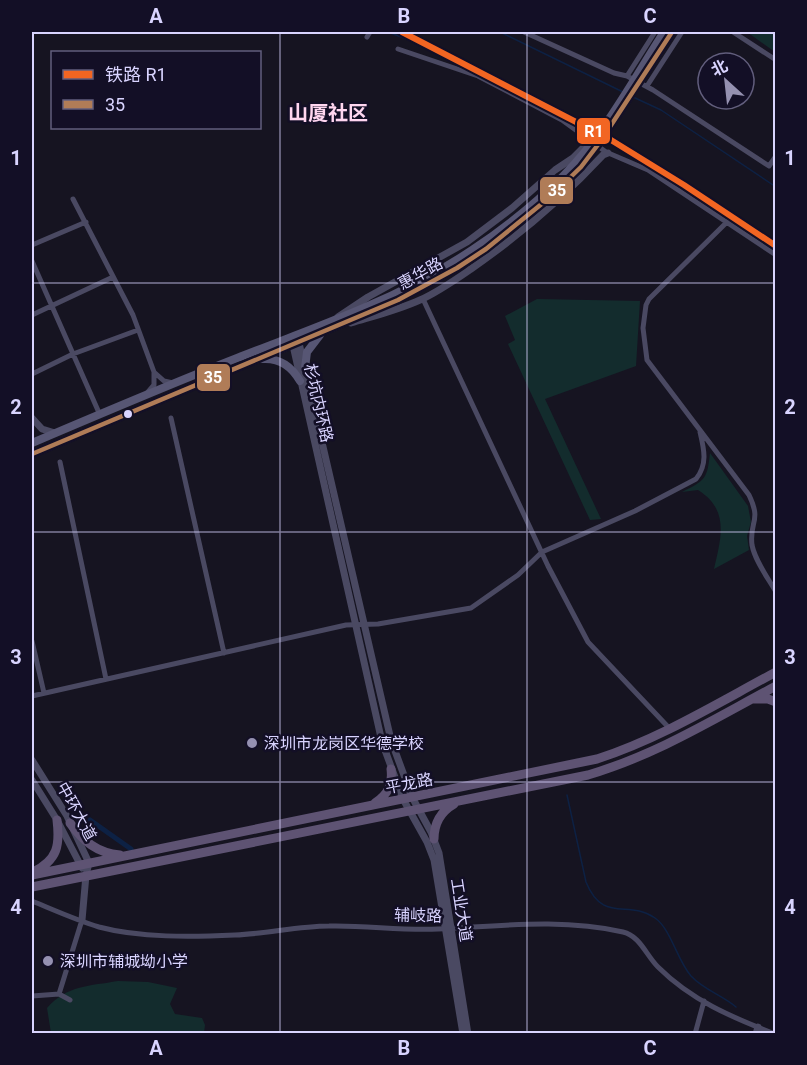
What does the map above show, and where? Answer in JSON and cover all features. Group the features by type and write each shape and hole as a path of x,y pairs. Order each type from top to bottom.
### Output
{"main road":[{"name":"惠华路","path":"32,443 174,383 293,336 335,323 425,286 486,249 576,163 595,138 664,32"},
{"name":"惠华路","path":"511,226 566,182 581,167 672,32"},
{"name":"惠华路","path":"32,454 324,332 335,323"},
{"path":"305,368 307,352 324,332"},
{"path":"259,359 285,363 300,381"},
{"name":"平龙路","path":"32,874 597,759 671,730 776,672"},
{"name":"平龙路","path":"32,887 414,811 611,768 675,742 776,686"},
{"path":"750,700 762,698 776,702"},
{"path":"369,806 377,802 388,791 392,777 391,770"},
{"path":"434,839 435,825 440,815 462,801"},
{"path":"32,874 49,861 55,853 58,844 57,820"},
{"path":"70,823 84,841 96,849 111,854 132,855"}],"street":[{"path":"524,32 647,86 769,166 776,156"},
{"path":"627,76 655,32"},
{"path":"647,86 681,32"},
{"path":"733,32 776,60"},
{"path":"398,49 478,76 562,120 608,153 648,170 776,255"},
{"path":"335,323 369,297 467,242 512,208 560,165 573,158 590,141"},
{"path":"335,323 384,314 423,299 509,243 565,195 603,155 608,153"},
{"path":"73,199 129,307 154,372 154,385 146,395"},
{"path":"32,245 86,222"},
{"path":"727,222 649,298 643,328 648,360 748,495 757,515 751,534 754,553 776,592"},
{"path":"32,261 100,415"},
{"path":"32,315 113,277"},
{"path":"423,299 542,552 588,642 671,730"},
{"path":"32,374 73,354 138,330"},
{"name":"杉坑内环路","path":"293,336 300,381 382,742 391,770 407,798"},
{"name":"杉坑内环路","path":"295,344 305,368 391,740 407,798"},
{"path":"154,372 164,381 174,383"},
{"path":"32,418 42,429 55,433"},
{"path":"171,418 224,653"},
{"path":"32,696 355,625 471,608 518,575 542,552 635,511 696,479 702,472 704,463 700,432"},
{"path":"60,462 106,679"},
{"path":"32,641 44,693"},
{"name":"中环大道","path":"32,760 70,823 85,864 86,876"},
{"name":"中环大道","path":"32,780 85,864"},
{"name":"工业大道","path":"407,798 434,860 468,1034"},
{"name":"工业大道","path":"414,811 434,839 441,862 463,1034"},
{"path":"59,994 82,920 86,876"},
{"name":"辅岐路","path":"32,901 114,930 159,935 233,936 328,926 414,930 521,924 573,925 625,933 638,941 651,960 675,984 757,1030 775,1034"},
{"path":"32,996 59,994 70,1000"},
{"path":"695,1034 704,1001"}],"green space":[{"path":"747,32 775,32 775,52"},
{"path":"537,299 640,301 636,366 545,399 601,519 590,520 508,344 515,340 505,316"},
{"path":"710,453 748,506 751,522 747,536 749,550 714,569 721,525 715,506 698,490 682,492 704,478"},
{"path":"118,981 148,982 177,988 170,1004 175,1014 202,1018 205,1025 204,1033 51,1033 47,1008 55,1000 80,988"}],"waterway":[{"path":"388,32 409,40"},
{"path":"500,32 623,92"},
{"path":"633,97 661,110 776,187"},
{"path":"567,795 586,882 593,895 600,903 608,907 635,910 655,918 670,937 691,976 736,1007"},
{"path":"90,820 131,849"}],"railway":[{"path":"402,32 611,140 776,246"}],"rail line":[{"name":"R1","path":"402,32 611,140 776,246"}],"transit line":[{"name":"35","path":"32,454 398,300 457,268 486,249 549,198 581,167 672,32"}],"place":[{"name":"深圳市龙岗区华德学校","path":"252,743"},
{"name":"深圳市辅城坳小学","path":"48,961"}],"district":[{"name":"山厦社区","path":"328,113"}]}
